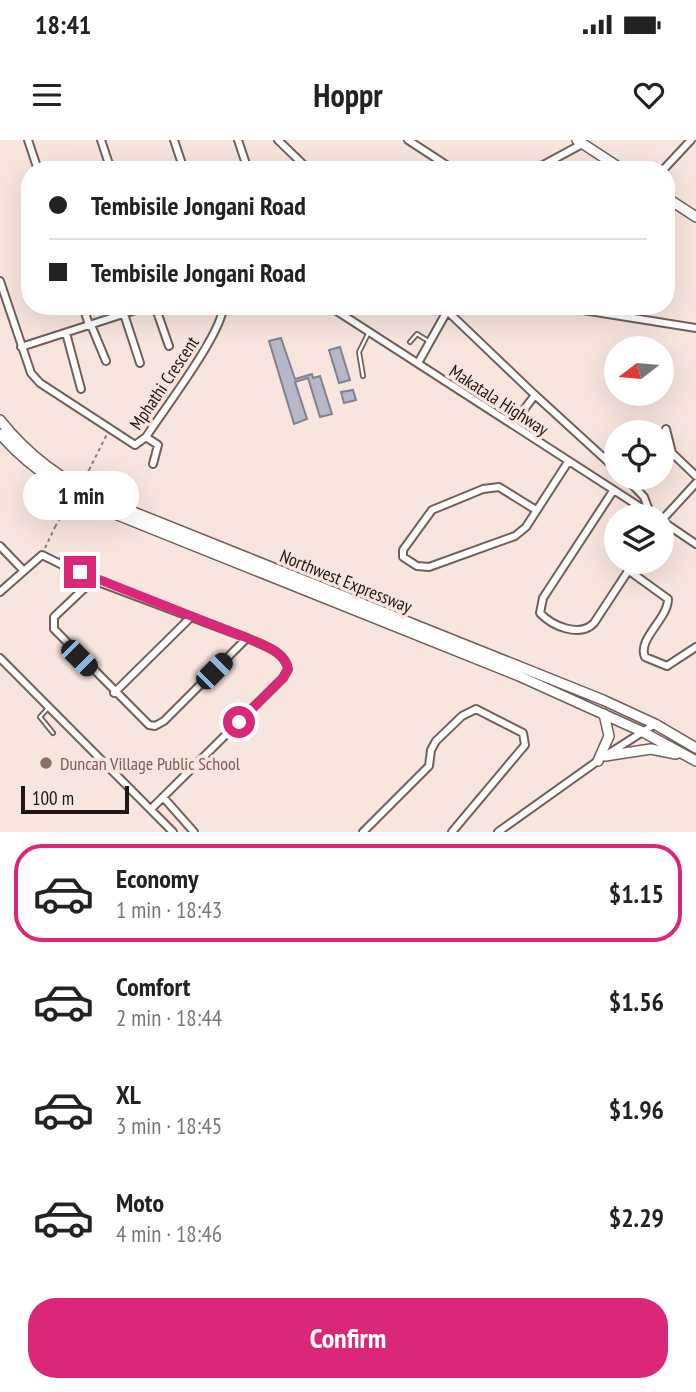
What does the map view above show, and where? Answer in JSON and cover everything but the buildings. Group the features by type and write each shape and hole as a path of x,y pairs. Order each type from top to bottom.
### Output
{"main road":[{"path":"579,142 609,161"},
{"path":"675,203 696,217"},
{"name":"Northwest Expressway","path":"0,420 36,459 82,490 655,724 696,748"},
{"name":"Northwest Expressway","path":"0,434 34,469 57,485 115,514 519,676 643,732 694,760"},
{"path":"601,758 610,736 603,713"},
{"path":"601,758 651,749 694,760"}],"street":[{"path":"28,140 35,161"},
{"path":"101,140 108,161"},
{"path":"174,140 181,161"},
{"path":"238,140 245,161"},
{"path":"278,140 300,161"},
{"path":"408,140 440,161"},
{"path":"671,161 691,140"},
{"path":"548,161 579,142"},
{"name":"Mphathi Crescent","path":"0,281 31,373 40,383 131,444 138,444 146,437 220,323 221,315"},
{"path":"86,315 106,361"},
{"path":"21,347 121,315"},
{"path":"124,315 140,363"},
{"path":"158,315 169,346"},
{"name":"Makatala Highway","path":"343,315 634,504"},
{"path":"418,363 444,315"},
{"path":"454,315 604,458"},
{"path":"615,315 696,328"},
{"path":"66,333 81,389"},
{"path":"513,424 535,395"},
{"path":"146,437 158,445 153,464"},
{"path":"674,455 696,475"},
{"path":"536,510 499,487 483,489 440,505 427,514 403,550 403,557 417,566 429,567 508,540 526,527 568,462"},
{"path":"674,508 696,483"},
{"path":"604,504 613,491"},
{"path":"604,505 543,598 540,612 575,631 585,630 594,623 625,574"},
{"path":"674,529 696,544"},
{"path":"0,546 23,570"},
{"path":"0,592 42,555 93,580 247,638 270,648 284,659 286,674 151,809"},
{"path":"634,574 668,599 668,606 643,647 645,657 667,666 696,647"},
{"path":"93,580 58,613 52,624 62,641 144,723 158,725 247,638"},
{"path":"114,693 190,618"},
{"path":"0,658 173,832"},
{"path":"363,832 429,766 431,750 436,741 462,716 476,709 523,733 525,746 453,832"},
{"path":"498,832 601,758 655,724"},
{"path":"163,797 194,832"}],"lane":[{"path":"363,376 359,352 369,332"},
{"path":"410,342 417,334 430,342"},
{"path":"49,707 40,716 53,733"}],"path":[{"path":"42,555 109,430"}],"place":[{"name":"Duncan Village Public School","path":"46,763"}],"route":[{"path":"80,572 93,580 247,638 270,648 284,659 288,669 283,678 239,722"}]}
